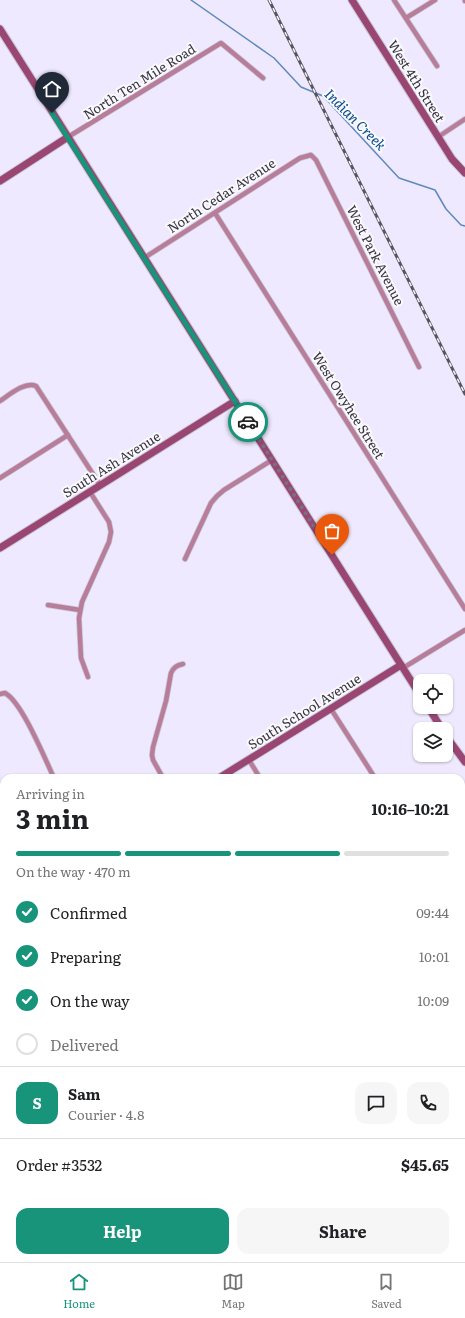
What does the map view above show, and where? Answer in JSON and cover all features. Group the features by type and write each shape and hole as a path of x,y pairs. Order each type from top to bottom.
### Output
{"main road":[{"name":"West 4th Street","path":"352,0 452,159 465,173"},
{"path":"0,30 413,684"},
{"path":"0,181 68,137"},
{"name":"South Ash Avenue","path":"0,548 235,401"},
{"name":"South School Avenue","path":"226,774 331,708 402,666"},
{"path":"453,746 465,762"}],"street":[{"path":"394,0 437,66"},
{"path":"406,18 434,0"},
{"name":"North Ten Mile Road","path":"68,137 221,43 263,78"},
{"path":"438,137 465,119"},
{"name":"North Cedar Avenue","path":"144,258 300,158 311,155"},
{"name":"West Park Avenue","path":"311,155 316,160 419,367"},
{"name":"West Owyhee Street","path":"214,213 465,609"},
{"path":"0,401 26,385 32,384 39,389 100,485"},
{"path":"0,478 68,435"},
{"path":"185,559 216,496 272,460"},
{"path":"88,677 81,658 80,610 82,602 109,542 111,532 109,522 90,492"},
{"path":"48,605 80,610"},
{"path":"402,666 465,630"},
{"path":"161,774 153,760 153,747 164,712 171,673 178,665 183,664"},
{"path":"3,694 12,699 24,717 52,774"},
{"path":"331,708 372,774"},
{"path":"249,760 258,774"}],"waterway":[{"name":"Indian Creek","path":"191,0 274,58 301,87 323,96 399,178 435,190 446,209 461,225 465,226"}],"railway":[{"path":"269,0 465,394"}],"way so far":[{"path":"248,422 332,555"}],"route":[{"path":"52,113 248,422"}]}
